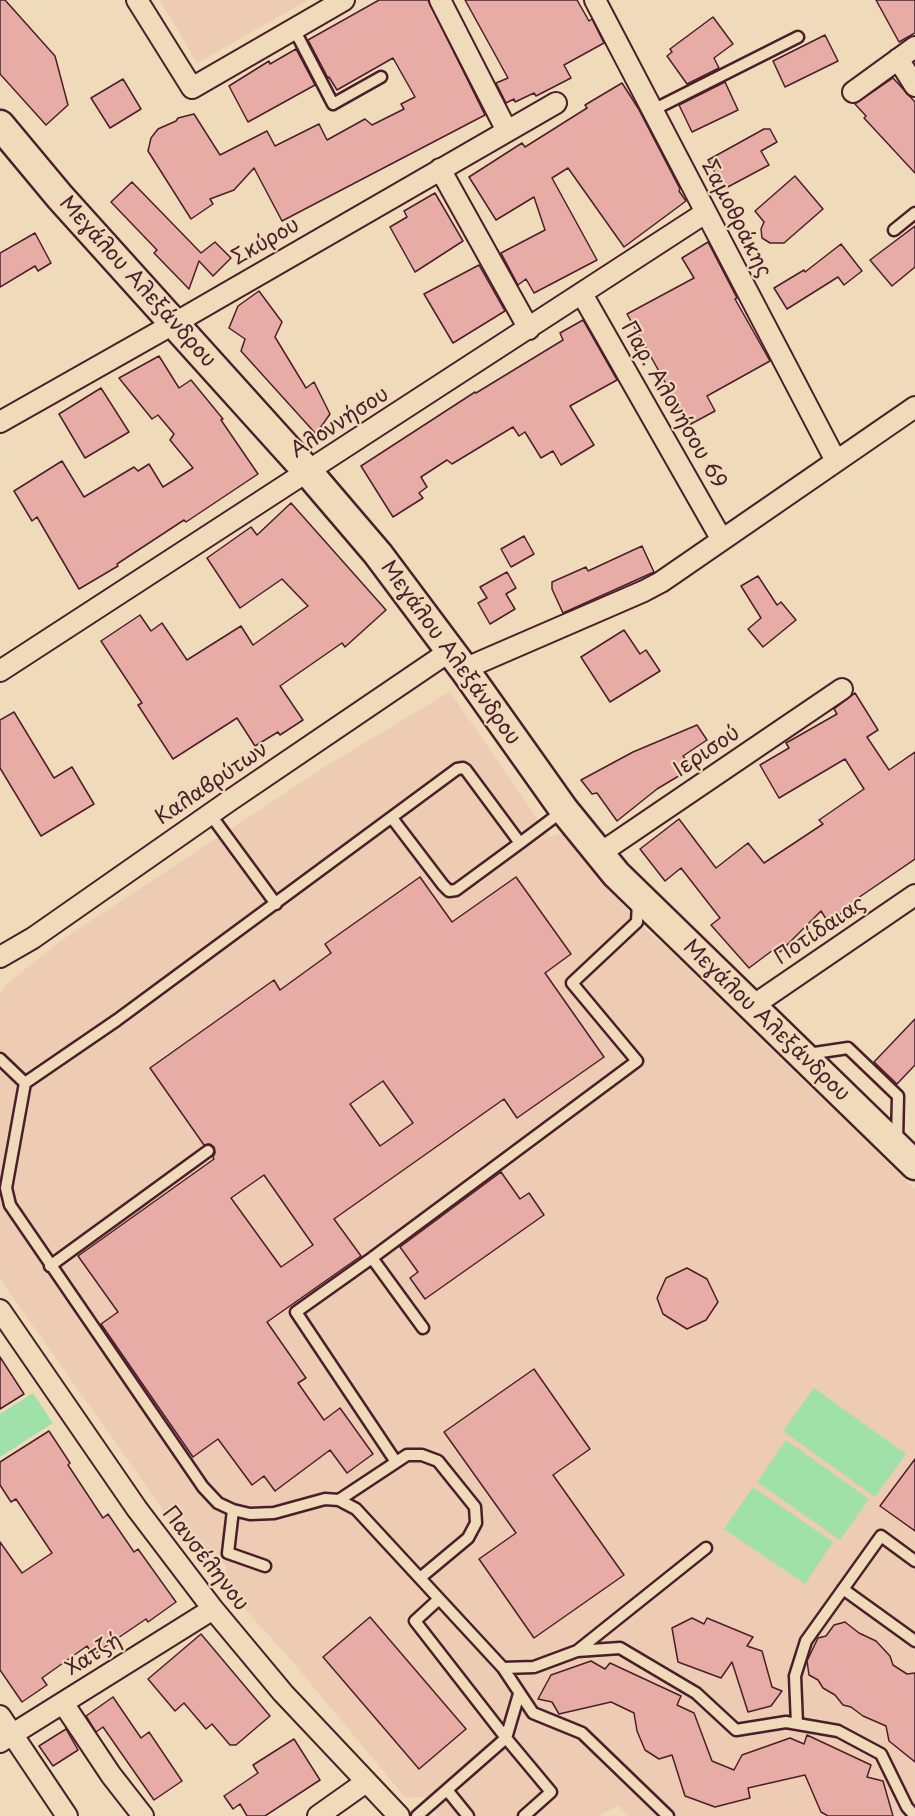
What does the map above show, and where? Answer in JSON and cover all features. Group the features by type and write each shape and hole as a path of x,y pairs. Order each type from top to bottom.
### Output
{"main road":[{"name":"Μεγάλου Αλεξάνδρου","path":"0,125 60,197 308,472 378,554 564,810 599,854 639,897 906,1156"}],"street":[{"path":"137,0 192,88 344,0"},
{"path":"440,0 507,130"},
{"name":"Σαμοθράκης","path":"595,0 836,461"},
{"path":"853,92 915,47"},
{"path":"898,59 915,87"},
{"name":"Σκύρου","path":"0,422 556,103"},
{"path":"440,169 529,329"},
{"name":"Αλοννήσου","path":"0,671 705,213"},
{"name":"Παρ. Αλονήσου 69","path":"582,294 722,540"},
{"name":"Καλαβρύτων","path":"0,957 33,938 210,814 457,660 644,591 915,407"},
{"name":"Ιερισού","path":"599,854 842,689"},
{"name":"Ποτίδαιας","path":"751,1007 915,895"},
{"name":"Πανσέληνου","path":"0,1310 137,1509 213,1609 267,1675 399,1816"},
{"name":"Χατζή","path":"6,1738 213,1609"},
{"path":"63,1702 107,1770 143,1816"},
{"path":"0,1716 6,1738 67,1816"},
{"path":"318,1816 366,1782"}],"lane":[{"path":"294,29 333,104 381,77"},
{"path":"653,110 798,37"},
{"path":"894,230 915,213"},
{"path":"520,843 463,768 457,769 117,1020 25,1083 6,1188 10,1205 50,1266 203,1487 218,1503 250,1514 274,1513 325,1499 339,1500 356,1509 503,1668 533,1713 582,1733 668,1816"},
{"path":"392,818 442,885 449,891 456,890 564,810"},
{"path":"210,814 276,904"},
{"path":"396,1462 296,1312 637,1061 572,983 637,922 639,897"},
{"path":"801,1055 848,1048 898,1096 906,1156"},
{"path":"0,1059 25,1083"},
{"path":"50,1266 208,1150"},
{"path":"372,1258 423,1328"},
{"path":"339,1500 407,1455 422,1455 438,1461 475,1507 476,1523 468,1538 420,1578"},
{"path":"233,1510 228,1553 265,1566"},
{"path":"797,1724 795,1676 806,1641 881,1536 915,1561"},
{"path":"577,1651 706,1548"},
{"path":"843,1589 915,1641"},
{"path":"439,1599 416,1621 551,1792 524,1816"},
{"path":"503,1668 534,1667 577,1651 620,1648 696,1694 735,1730 786,1722 838,1731 880,1754 907,1807 915,1816"},
{"path":"417,1816 507,1738 519,1694"},
{"path":"447,1790 468,1816"}],"shaded area":[{"path":"160,0 308,0 197,63"},
{"path":"450,692 550,837 564,833 637,922 669,950 915,1189 915,1816 629,1816 618,1805 599,1816 438,1816 425,1797 405,1797 292,1661 225,1587 226,1567 218,1556 198,1554 168,1517 0,1279 0,995 7,984 63,939 334,761"}],"green space":[{"path":"814,1388 906,1454 875,1497 783,1431"},
{"path":"33,1393 53,1423 0,1457 0,1414"},
{"path":"786,1440 869,1499 840,1540 757,1482"},
{"path":"753,1487 833,1542 805,1584 724,1529"}],"building":[{"path":"0,0 5,0 55,56 68,105 46,125 0,74"},
{"path":"379,0 428,0 485,115 282,221 254,168 234,190 210,199 213,204 191,219 148,151 151,138 158,129 178,118 194,114 220,155 267,131 275,146 319,124 327,140 365,119 372,125 404,109 401,104 415,97 393,58 337,90 308,40"},
{"path":"465,0 577,0 589,21 592,19 604,43 564,65 571,78 536,96 534,93 515,102 514,99 506,103 496,83 508,78"},
{"path":"876,0 915,0 915,33 899,42"},
{"path":"713,17 733,44 714,58 719,68 687,84 667,56 672,52 670,49"},
{"path":"825,35 838,61 785,87 773,61"},
{"path":"296,49 315,85 248,122 229,86 269,61 270,64"},
{"path":"893,78 915,102 915,173 864,118 866,116 855,104"},
{"path":"123,79 141,109 110,128 91,98"},
{"path":"725,82 738,110 692,132 679,105"},
{"path":"622,83 638,108 686,201 624,247 568,168 552,178 597,260 534,293 526,279 518,285 501,253 545,230 534,197 496,220 469,177 522,143 525,147 587,108 585,105"},
{"path":"764,129 770,129 777,142 761,151 769,165 724,189 708,160"},
{"path":"795,176 823,209 784,243 770,243 762,238 761,229 764,222 755,211"},
{"path":"132,182 201,253 215,242 231,258 213,276 199,261 189,289 154,253 157,250 111,202"},
{"path":"435,193 463,241 415,272 390,227 407,217 404,211"},
{"path":"915,226 915,267 892,286 870,260"},
{"path":"35,233 51,263 38,271 35,266 0,287 0,253"},
{"path":"708,242 737,298 735,299 770,361 707,396 715,411 689,425 627,314 694,278 682,258"},
{"path":"841,244 862,271 844,285 838,277 787,309 774,288 804,270 805,272"},
{"path":"479,265 505,311 453,343 424,294"},
{"path":"259,291 282,322 275,337 306,388 314,382 330,414 316,434 241,351 245,339 229,328 238,306"},
{"path":"583,320 617,380 570,406 594,445 561,465 553,451 541,458 525,432 519,436 513,427 452,464 447,460 421,477 427,487 419,493 423,498 393,517 361,466 475,392 563,340 560,333"},
{"path":"159,356 179,388 191,380 223,419 221,420 258,474 79,589 37,517 32,521 14,491 62,461 84,497 134,467 138,471 149,464 163,487 193,468 170,440 174,434 158,415 152,419 119,378"},
{"path":"101,388 129,432 85,458 59,414"},
{"path":"291,503 386,610 345,647 342,643 280,686 303,720 280,735 278,732 255,746 237,718 173,759 138,705 142,703 101,641 140,615 151,631 162,623 187,660 241,626 253,645 308,606 282,579 240,608 207,558 251,527 257,535"},
{"path":"524,536 534,554 511,567 501,549"},
{"path":"642,546 654,572 563,613 552,589 552,582 586,567 588,571"},
{"path":"507,572 516,588 506,594 515,609 490,624 478,603 487,598 480,587"},
{"path":"758,576 777,605 781,602 796,620 763,647 748,629 761,618 741,586"},
{"path":"624,630 640,654 646,650 660,671 610,702 581,657"},
{"path":"855,693 878,730 867,737 889,770 915,752 915,859 858,898 860,901 828,922 821,911 780,952 777,947 749,968 711,925 720,918 681,868 665,881 640,849 679,819 716,868 748,843 764,863 823,824 819,820 864,789 845,759 779,798 760,765 789,748 786,743 837,714 834,709"},
{"path":"14,712 54,778 72,767 94,804 41,836 0,768 0,720"},
{"path":"697,725 707,740 683,756 692,768 657,789 617,821 597,793 592,794 581,780 633,752"},
{"path":"420,877 452,922 516,877 571,954 545,973 604,1057 517,1118 504,1099 334,1219 361,1256 267,1322 306,1378 298,1383 324,1420 340,1408 373,1454 347,1473 330,1450 275,1491 264,1476 252,1485 218,1439 193,1457 101,1324 118,1312 78,1256 214,1159 214,1147 210,1144 204,1145 150,1068 274,980 280,990 331,953 325,944","holes":["383,1081 413,1123 380,1146 350,1104","264,1175 313,1245 281,1267 231,1198"]},
{"path":"915,1019 915,1065 897,1084 874,1062"},
{"path":"501,1172 520,1199 529,1193 544,1215 425,1299 410,1278 418,1272 400,1247"},
{"path":"687,1268 707,1279 718,1302 706,1320 687,1329 663,1314 657,1298 666,1278"},
{"path":"0,1357 24,1394 0,1409"},
{"path":"534,1369 590,1449 553,1475 624,1575 534,1638 479,1559 516,1533 444,1432"},
{"path":"49,1431 103,1518 108,1514 134,1552 138,1549 176,1602 148,1622 146,1619 93,1655 87,1646 42,1678 47,1685 22,1702 0,1670 0,1542 22,1573 52,1553 16,1499 11,1502 0,1485 0,1462"},
{"path":"915,1459 915,1531 880,1506"},
{"path":"370,1617 466,1729 419,1769 323,1657"},
{"path":"692,1618 704,1624 707,1618 753,1637 747,1646 762,1651 772,1687 782,1691 771,1706 748,1712 732,1662 721,1678 678,1662 672,1628"},
{"path":"845,1622 859,1633 876,1641 890,1656 893,1665 907,1674 915,1673 915,1762 889,1741 886,1726 843,1705 835,1695 823,1688 818,1680 809,1675 807,1661 818,1638 826,1636 834,1625"},
{"path":"201,1634 270,1716 236,1745 230,1745 212,1724 206,1729 184,1703 175,1711 148,1679"},
{"path":"591,1661 605,1669 610,1663 681,1696 677,1705 694,1713 712,1761 734,1770 742,1755 790,1738 804,1744 807,1735 871,1765 867,1777 883,1781 893,1816 828,1816 821,1812 805,1775 748,1788 750,1798 715,1807 685,1796 672,1755 659,1759 645,1750 637,1731 634,1713 611,1702 559,1714 552,1702 538,1699 551,1675"},
{"path":"113,1697 141,1738 149,1732 182,1781 154,1800 103,1727 96,1732 86,1716"},
{"path":"66,1729 78,1750 53,1766 39,1746"},
{"path":"294,1739 320,1780 265,1816 247,1816 240,1804 233,1809 224,1796 258,1773 253,1765"}]}
